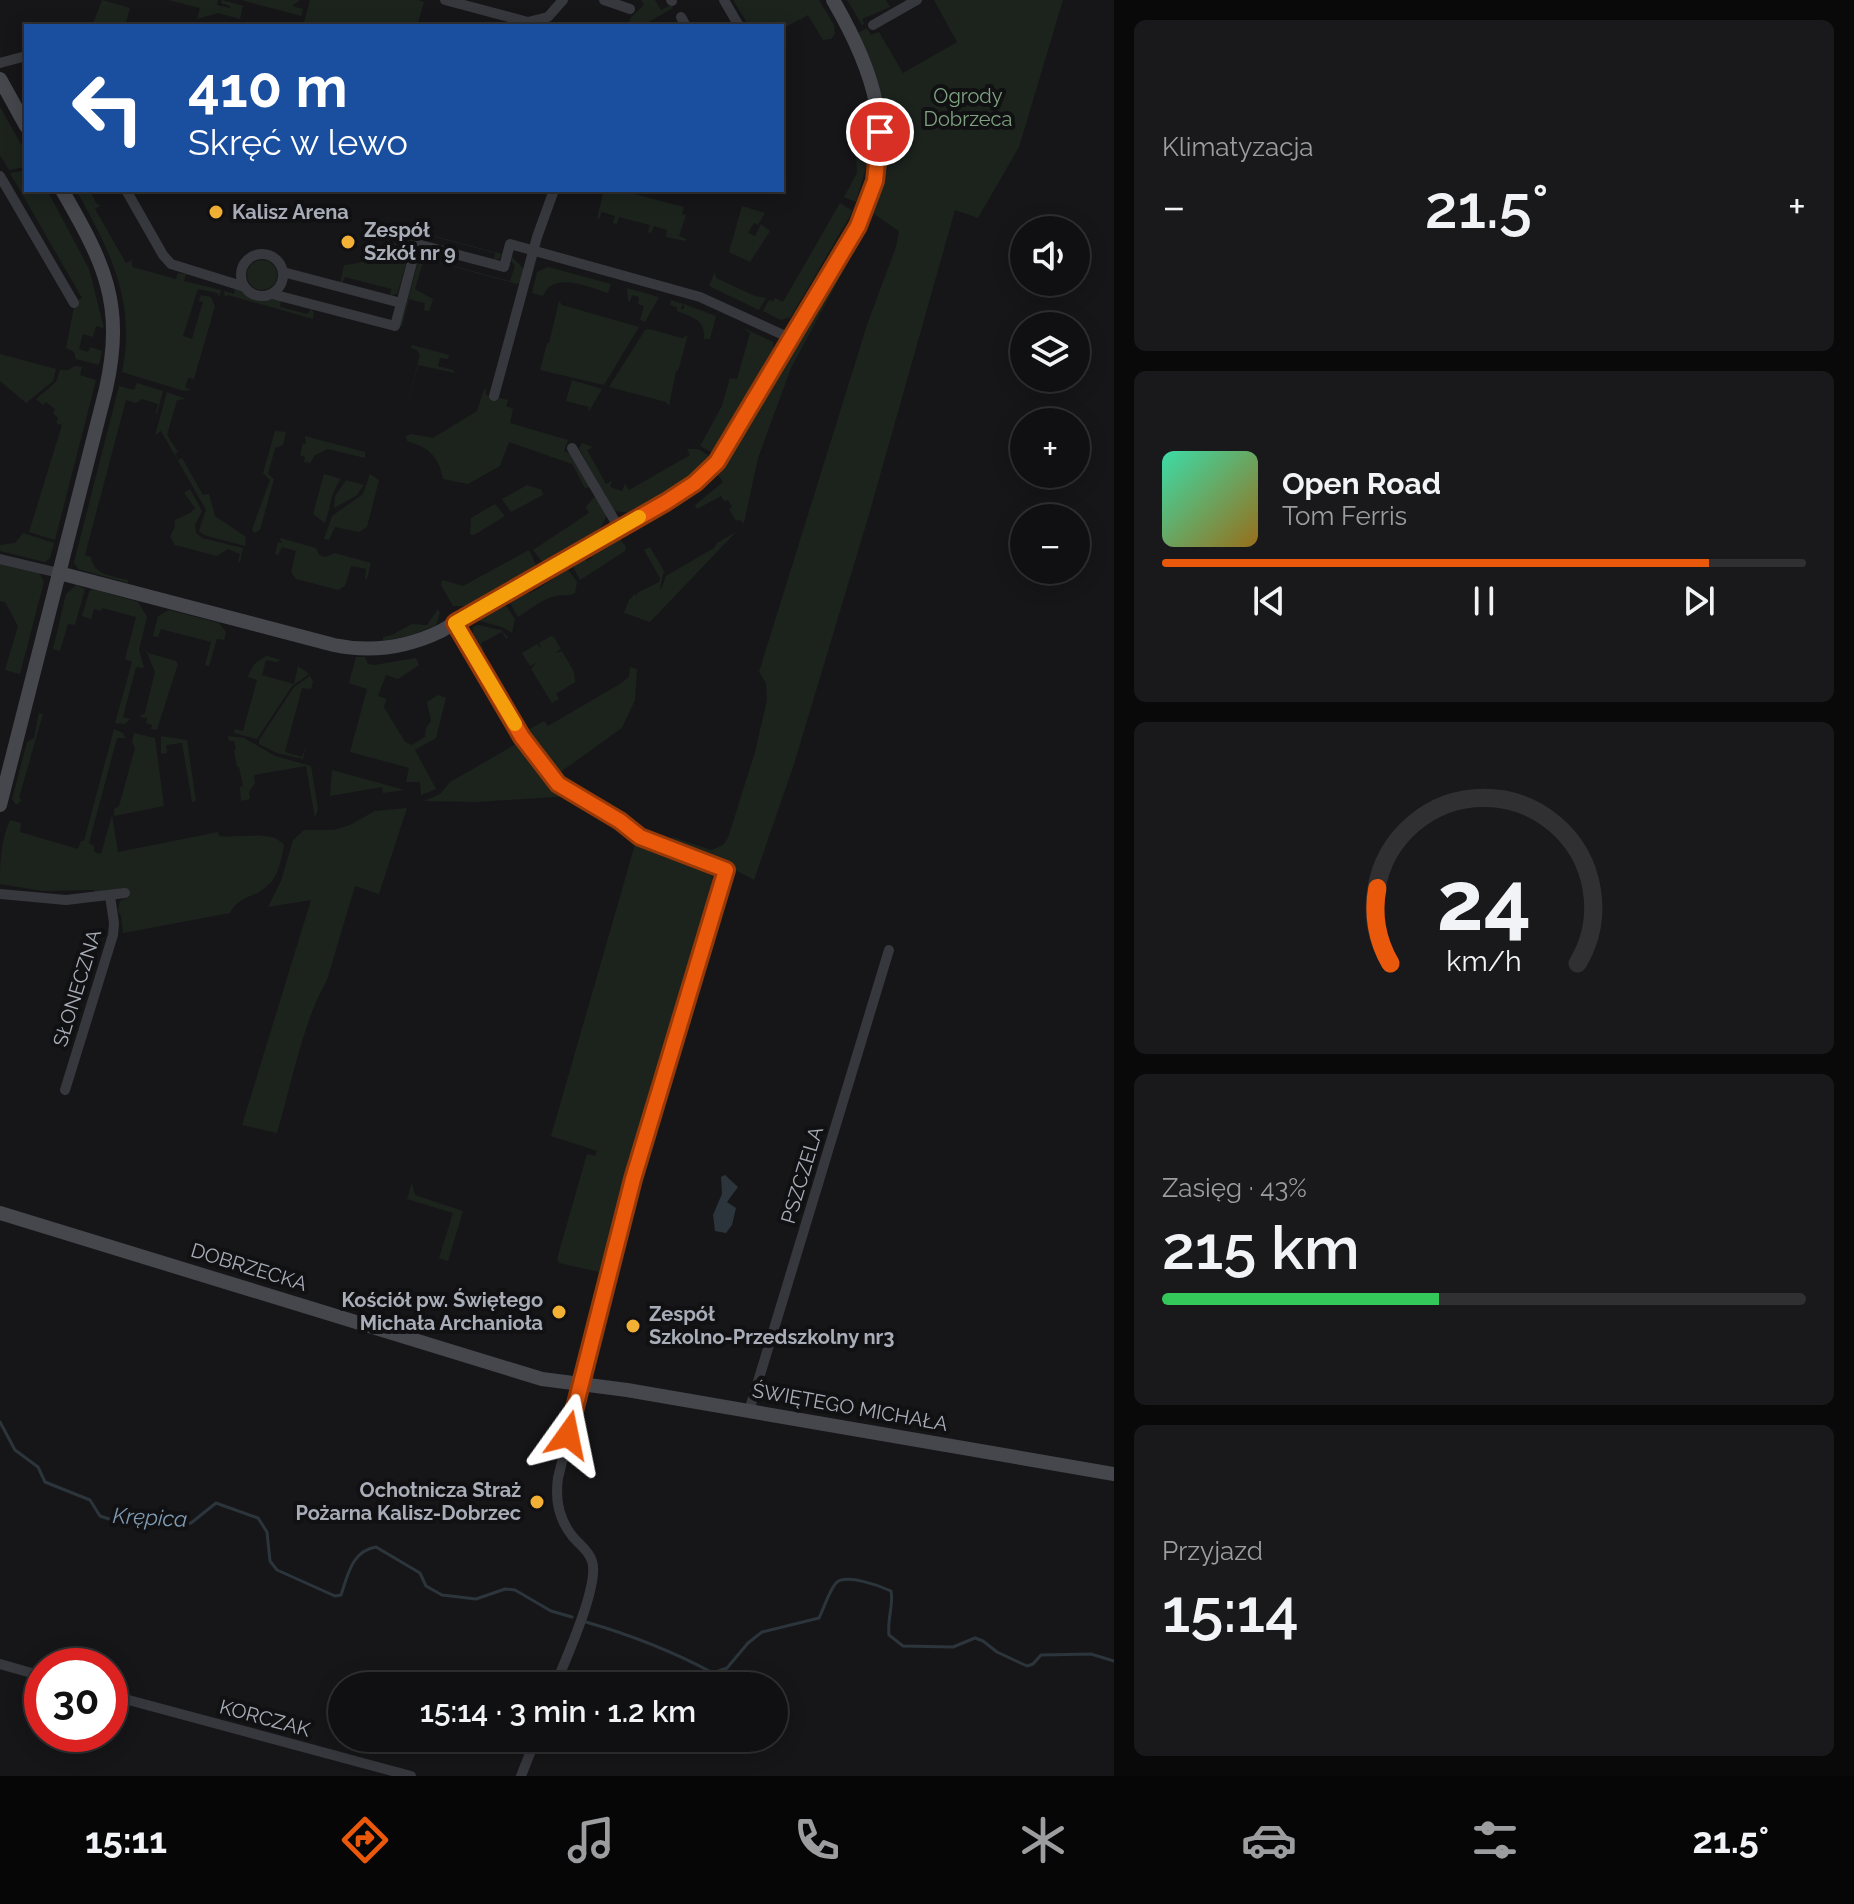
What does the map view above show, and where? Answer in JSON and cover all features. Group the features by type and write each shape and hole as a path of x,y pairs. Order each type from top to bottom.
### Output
{"street":[{"path":"445,0 528,22 548,17 563,0"},
{"path":"604,0 630,9"},
{"path":"724,0 738,24"},
{"path":"0,559 358,649 387,649 414,643 455,623 682,492 717,462 858,226 870,198 878,165 879,116 872,81 859,47 833,0"},
{"path":"873,25 917,0"},
{"path":"0,63 24,57"},
{"path":"0,79 24,122"},
{"path":"0,176 74,303"},
{"path":"0,805 106,389 114,330 111,298 102,265 63,192"},
{"path":"127,192 167,260 176,267 245,287 254,294 272,294 395,326 417,244 504,267 510,244 700,297 792,339"},
{"path":"494,396 533,251 553,192"},
{"path":"217,278 244,265 252,257 263,254 278,261 283,272 282,282 272,294"},
{"path":"244,265 241,276 245,287"},
{"path":"283,272 401,303"},
{"path":"572,448 619,528"},
{"path":"455,623 522,737 558,784 620,821 640,837 726,870 648,1123 579,1384 558,1478 557,1499 568,1530 592,1559 594,1575 560,1672"},
{"path":"0,894 53,900 125,893"},
{"name":"SŁONECZNA","path":"65,1090 113,935 110,896"},
{"name":"PSZCZELA","path":"749,1411 889,950"},
{"name":"DOBRZECKA","path":"0,1213 527,1374 579,1384"},
{"name":"ŚWIĘTEGO MICHAŁA","path":"579,1384 1114,1474"},
{"path":"0,1664 24,1671"},
{"name":"KORCZAK","path":"128,1700 411,1776"},
{"path":"521,1776 530,1752"}],"green space":[{"path":"102,0 130,8 126,24 93,24"},
{"path":"168,0 218,0 217,5 230,8 221,3 222,0 243,6 240,19 218,13 197,19 200,8"},
{"path":"241,0 300,0 292,6 303,9 301,16"},
{"path":"310,0 424,2 418,24 304,24"},
{"path":"641,0 655,0 661,10 671,5 673,8 645,24 629,24 631,17 644,5"},
{"path":"733,0 819,0 834,25 835,34 831,39 823,40 808,15 784,28 784,24 748,24"},
{"path":"847,0 886,0 890,7 862,19 862,25"},
{"name":"Ogrody Dobrzeca","path":"934,0 1063,0 1019,147 978,218 955,210 868,518 794,764 754,880 670,836 711,850 723,845 728,838 755,752 767,700 766,683 759,672 867,325 896,247 899,231 874,214 791,368 758,458 744,523 736,521 728,500 724,501 721,496 697,509 695,505 723,482 718,475 792,354 881,182 885,125 873,69 858,33 867,28 871,35 879,32 903,73 957,42"},
{"path":"0,107 24,149 24,167 9,170 0,155"},
{"path":"868,123 867,164 856,202 844,197 857,173 854,124"},
{"path":"24,170 24,192 48,192 89,269 104,328 96,326 93,337 83,334 79,349 88,352 90,347 102,351 99,365 76,359 74,352 66,348 75,302 82,298 10,173"},
{"path":"77,192 90,192 97,204 101,205 95,209 126,263 132,260 132,267 176,279 178,273 186,274 184,281 221,290 219,297 217,293 198,289 183,336 192,339 203,302 199,301 201,295 211,297 215,306 194,379 188,378 185,387 191,390 184,391 122,372 126,346 123,299 99,233"},
{"path":"604,192 627,192 684,207 682,214 686,215 679,236 686,239 666,237 667,230 654,226 651,233 648,232 650,225 619,217 617,224 613,223 615,216 602,212 597,218"},
{"path":"840,203 853,211 791,317 781,320 763,311 769,300 775,298 783,302"},
{"path":"742,206 765,213 758,225 754,223 748,233 755,236 761,224 770,231 750,262 729,252"},
{"path":"408,229 502,254 494,260 495,253 416,232 397,294 390,296 391,289 345,277 340,283 344,265 380,254"},
{"path":"421,252 429,252 427,259 510,281 515,266 512,257 524,269 521,282 517,284 424,259 415,289 433,299 429,311 424,310 425,303 409,299 400,326"},
{"path":"262,260 273,264 277,275 273,286 262,290 251,286 247,275 251,264"},
{"path":"548,267 611,284 608,293 563,282 548,288 543,296 532,293 537,272"},
{"path":"715,272 716,278 766,298 759,310 709,286"},
{"path":"235,287 256,300 281,300 280,307 307,314 311,309 313,319 228,295 225,297 224,291 234,294"},
{"path":"627,288 659,297 645,322 640,320 644,306 638,304 639,297 632,295 630,302 628,300"},
{"path":"671,300 683,304 681,309 684,309 684,304 716,316 710,339 704,339 700,323 670,305"},
{"path":"559,301 562,305 639,327 604,385 540,370"},
{"path":"744,328 773,342 773,355 713,453 700,446 722,406 730,378 737,379 750,333"},
{"path":"645,330 682,338 688,335 669,406 666,402 609,387"},
{"path":"412,345 449,355 448,359 440,358 438,366 455,373 418,365 404,415 420,355 411,348"},
{"path":"0,354 56,369 53,381 26,403 0,381"},
{"path":"82,367 80,375 96,380 55,540 29,532 62,425 56,423 55,409 36,399 56,382 60,370"},
{"path":"572,380 602,389 588,413 589,407 566,401"},
{"path":"137,383 163,391 157,413 155,415 158,404 142,399 136,403 126,400 85,555 91,557 100,571 128,580 128,583 78,569 74,562 119,386 134,390"},
{"path":"485,387 486,395 508,400 506,406 513,409 510,423 568,440 564,451 572,454 590,487 585,488 572,464 509,442 500,466 468,484 443,479 439,464 431,454 407,441 406,436 433,438 477,411"},
{"path":"167,392 186,399 177,400 167,435 178,452 175,454 178,460 182,458 203,495 209,494 215,516 246,537 245,546 199,531 206,510 161,431 155,435"},
{"path":"275,431 286,432 283,445 275,448 268,474 274,479 260,530 254,533 252,529 270,480 263,473"},
{"path":"305,436 365,452 365,458 328,449 315,455 310,463 304,462 305,457 300,455 303,443 306,444"},
{"path":"582,443 593,447 587,450 606,484 612,481 610,487 622,491 625,484 629,490 690,455 687,449 698,449 711,457 682,483 630,513 614,511 579,449"},
{"path":"324,474 341,479 325,523 313,514"},
{"path":"370,474 379,480 367,527 359,532 335,527 329,540 324,539 332,516 363,494"},
{"path":"346,480 364,485 356,496 334,508 335,496"},
{"path":"527,485 542,490 543,495 511,512 502,499"},
{"path":"190,489 202,511 195,525 196,533 202,538 243,548 240,562 240,554 228,549 217,556 175,545 170,537 175,520 195,508 184,493"},
{"path":"593,498 607,515 599,531 543,563 533,550 589,513 586,507"},
{"path":"495,504 505,516 470,535 471,518"},
{"path":"736,532 650,622 624,613 635,594 637,596 637,593 659,582 660,578 644,550 650,547 664,571 661,589 666,576"},
{"path":"23,533 54,543 50,558 45,562 0,551 0,545 15,543"},
{"path":"280,538 316,548 319,555 325,557 335,553 371,563 367,579 366,569 351,566 345,586 338,590 296,579 291,572 296,551 282,547 278,555 275,554 278,542 282,543"},
{"path":"619,538 626,547 625,551 580,580 572,565 584,558 587,561 592,558 590,554"},
{"path":"529,550 537,567 468,606 453,606 441,585 442,580 463,586"},
{"path":"0,563 39,572 44,582 20,674 5,670 18,626 5,602 0,601"},
{"path":"567,568 577,582 575,593 550,598 518,617 509,601 534,591"},
{"path":"76,585 85,589 75,625 68,624 60,651 53,649 66,594"},
{"path":"92,589 138,602 147,617 139,650 144,668 136,667 123,717 130,719 125,724 115,723 132,662 125,659 136,617 102,608 101,611 94,609 91,619 82,616"},
{"path":"505,604 515,619 512,633 476,620"},
{"path":"438,609 440,613 436,625 412,635 383,641 383,637 412,624 427,625"},
{"path":"169,610 219,623 226,632 224,640 217,639 209,666 205,665 211,642 161,629 158,637 153,636 158,616"},
{"path":"478,625 501,630 508,637 506,639 502,632 481,643 484,650 480,653 473,641 473,627"},
{"path":"551,636 561,649 555,653 562,651 574,672 575,682 556,694 559,699 552,703 531,669 536,663 530,666 522,653 537,644 542,649 539,643"},
{"path":"145,648 148,653 178,664 157,730 146,723 147,718 139,717 145,713 155,672"},
{"path":"267,656 281,660 266,660 262,675 294,684 298,666 309,674 292,686 257,739 234,733 235,729 243,731 257,680 248,677 249,673 254,664"},
{"path":"356,657 365,657 368,664 374,665 416,658 419,665 398,679 386,675 378,696 387,699 384,707 405,742 412,745 425,737 431,721 427,702 438,695 446,698 436,738 415,750 436,789 421,795 420,782 406,782 409,768 350,752 367,689 349,683"},
{"path":"630,667 637,669 635,700 622,728 555,776 526,735 528,730 544,721 548,726 620,684 629,677"},
{"path":"310,676 313,682 311,689 302,688 285,752 302,757 306,746 303,759 277,753 259,744 294,687"},
{"path":"39,713 43,714 19,798 22,800 16,805 12,799 27,742 34,738"},
{"path":"114,729 123,733 125,738 117,738 89,843 94,846 94,852 101,854 112,815 118,852 218,832 219,836 227,837 272,837 284,845 279,868 270,883 238,903 230,913 123,933 118,911 120,901 127,898 125,888 95,893 94,890 43,891 0,884 2,851 10,820 21,823 20,832 78,849 84,841"},
{"path":"134,733 155,738 164,806 114,816 135,748 132,742"},
{"path":"161,736 187,740 196,801 192,802 182,743 166,745 167,753 161,754"},
{"path":"228,736 244,738 275,756 311,766 318,809 315,818 306,766 254,775 250,799 241,801 240,787 243,786 236,749 234,741 229,741"},
{"path":"518,743 523,744 547,779 569,796 476,802 424,801 440,794 450,782"},
{"path":"332,770 405,790 383,793 382,787 330,796"},
{"path":"407,808 379,894 355,886 327,980 304,1034 277,1133 242,1125 311,900 268,907 281,881 293,840 304,830 334,830 375,811"},
{"path":"636,841 675,857 677,861 707,870 714,887 653,1077 599,1272 559,1263 557,1259 587,1154 595,1156 597,1151 551,1136"},
{"path":"412,1183 415,1195 463,1211 448,1261 439,1258 453,1213 407,1199"}],"shaded area":[{"path":"725,1175 738,1187 727,1202 736,1208 732,1225 726,1233 715,1231 713,1215 722,1194 721,1177"}],"waterway":[{"name":"Krępica","path":"0,1422 15,1450 38,1467 45,1482 90,1500 100,1516 109,1519 140,1513 180,1524 191,1523 216,1503 258,1518 267,1532 270,1561 277,1570 335,1596 341,1595 356,1558 376,1547 420,1573 426,1586 442,1595 476,1599 505,1589 515,1590 551,1611 572,1617"},
{"name":"Krępica","path":"586,1622 651,1644 713,1673 727,1668 762,1632 819,1618 836,1583 847,1579 891,1591 889,1635 903,1646 953,1647 975,1638 1027,1666 1041,1655 1091,1654 1114,1661"}],"slow traffic":[{"path":"515,724 455,623 639,517"}],"place":[{"name":"Kalisz Arena","path":"216,212"},
{"name":"Zespół Szkół nr 9","path":"348,242"},
{"name":"Kościół pw. Świętego Michała Archanioła","path":"559,1312"},
{"name":"Zespół Szkolno-Przedszkolny nr3","path":"633,1326"},
{"name":"Ochotnicza Straż Pożarna Kalisz-Dobrzec","path":"537,1502"}],"route":[{"path":"568,1435 656,1095 726,870 640,837 620,821 558,784 522,737 455,623 666,502 695,483 717,462 852,239 875,181 880,132"}]}
